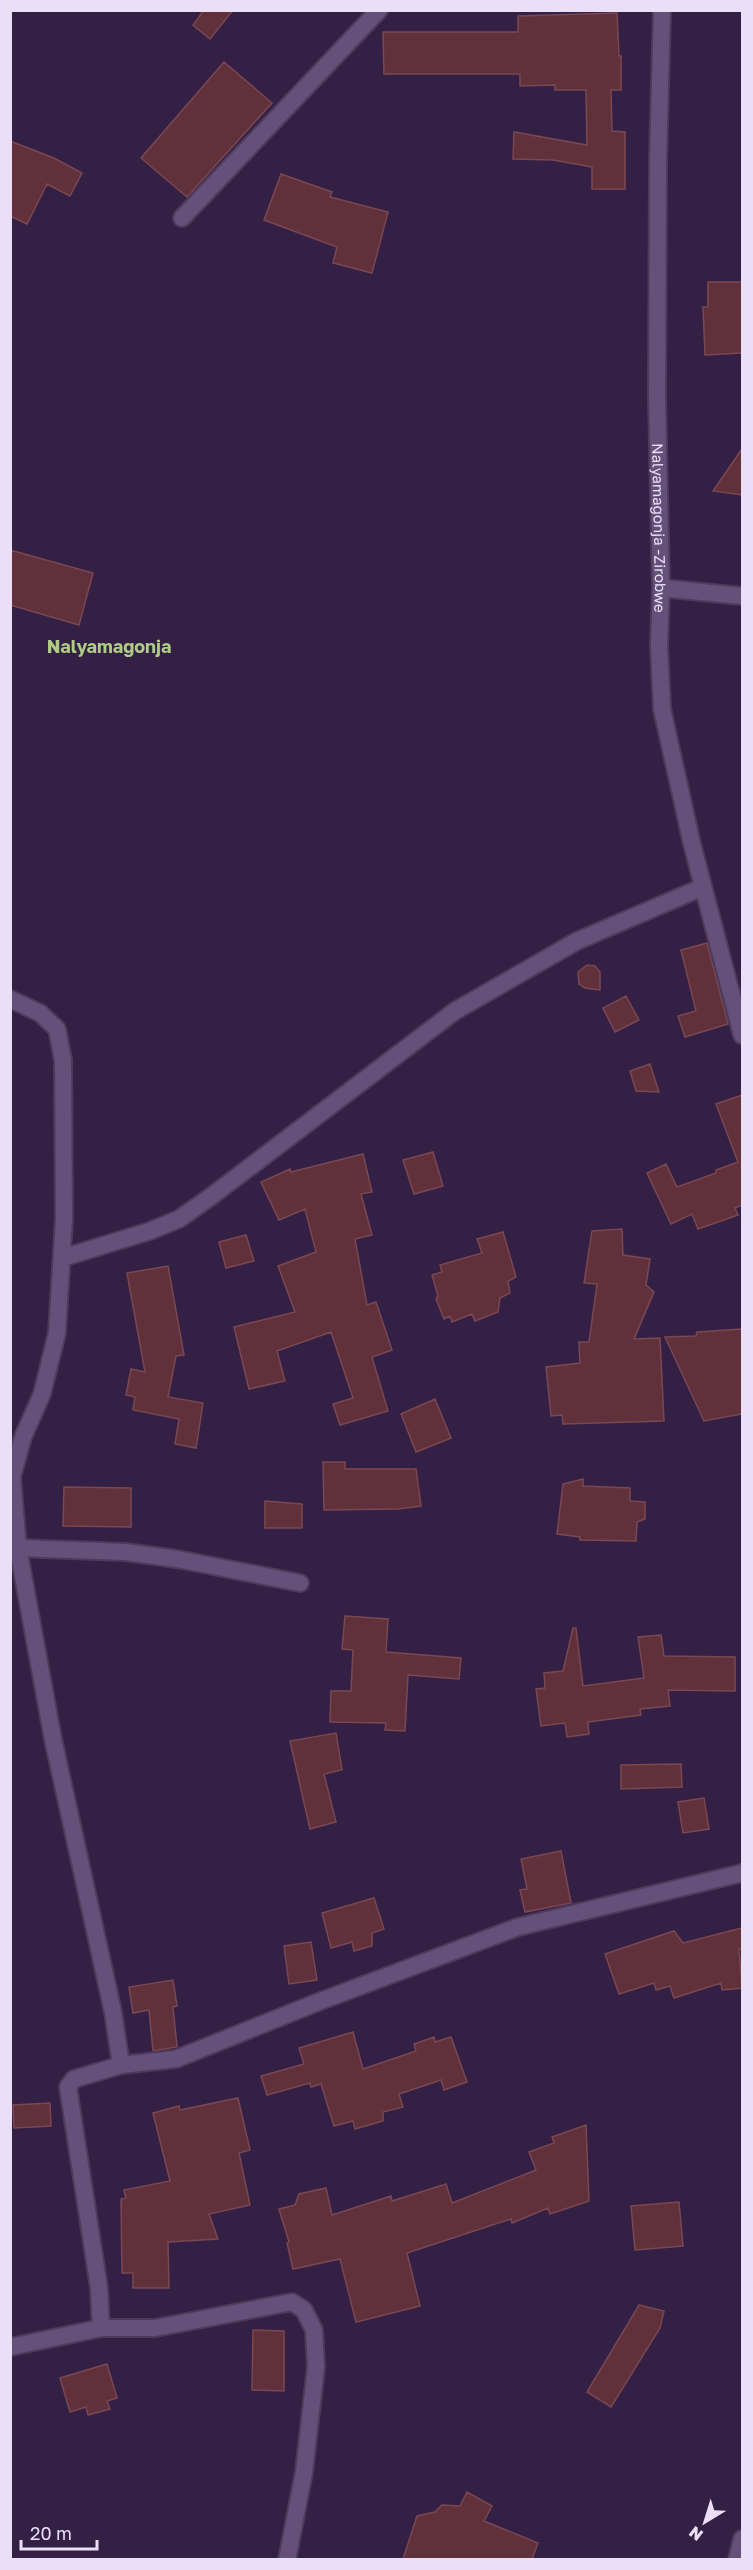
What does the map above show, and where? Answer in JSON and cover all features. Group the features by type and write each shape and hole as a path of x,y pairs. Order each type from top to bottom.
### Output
{"street":[{"path":"182,218 379,10"},
{"name":"Nalyamagonja -Zirobwe","path":"662,10 658,161 657,385 661,588 659,646 662,709 703,887 741,1024"},
{"path":"661,588 742,596"},
{"path":"62,1258 150,1231 179,1219 213,1196 455,1011 577,941 703,887"},
{"path":"10,999 40,1013 57,1029 63,1060 62,1258 57,1333 42,1394 23,1437 12,1477 18,1548 52,1739 113,2012 121,2064"},
{"path":"18,1548 124,1552 177,1559 300,1583"},
{"path":"101,2328 99,2288 68,2087 74,2079 121,2064 176,2059 318,2002 518,1927 742,1873"},
{"path":"10,2348 101,2328 155,2328 292,2302 304,2310 314,2330 316,2367 304,2472 287,2559"},
{"path":"737,2559 742,2539"}],"building":[{"path":"204,10 233,10 210,39 193,25"},
{"path":"617,13 621,90 611,90 612,131 625,132 625,189 592,189 592,167 553,160 513,159 514,132 587,145 586,90 555,90 555,85 520,86 520,74 384,74 383,32 518,32 518,16"},
{"path":"224,62 272,103 187,197 141,158"},
{"path":"10,141 54,158 82,173 70,196 47,184 27,224 10,216"},
{"path":"281,174 332,192 330,197 388,212 372,273 333,263 337,247 264,220"},
{"path":"708,282 742,282 742,353 705,355 703,307 708,307"},
{"path":"742,449 742,495 713,491"},
{"path":"10,550 93,573 79,625 10,605"},
{"path":"707,943 728,1024 685,1037 678,1016 696,1011 681,950"},
{"path":"587,965 595,966 600,972 600,990 585,988 579,984 578,972"},
{"path":"626,996 639,1020 615,1032 603,1008"},
{"path":"650,1064 659,1092 636,1091 630,1071"},
{"path":"742,1095 742,1205 735,1208 738,1215 698,1229 692,1214 671,1224 647,1173 666,1164 677,1187 716,1173 716,1170 738,1162 716,1104"},
{"path":"433,1152 443,1186 414,1194 403,1160"},
{"path":"363,1154 372,1192 361,1194 372,1235 355,1239 367,1305 376,1302 392,1350 372,1357 388,1411 340,1425 333,1404 353,1398 331,1332 277,1351 285,1381 249,1389 234,1327 295,1312 278,1266 316,1252 305,1209 279,1220 261,1182 290,1169 291,1172"},
{"path":"622,1229 623,1255 650,1259 646,1285 654,1292 634,1339 660,1338 664,1421 563,1424 562,1415 551,1416 546,1367 580,1363 579,1342 589,1342 597,1284 584,1283 592,1231"},
{"path":"503,1232 516,1277 508,1281 510,1293 500,1298 498,1312 475,1321 472,1314 452,1322 450,1316 444,1319 436,1299 438,1296 432,1275 442,1272 440,1265 482,1253 477,1239"},
{"path":"246,1235 254,1261 226,1268 219,1242"},
{"path":"168,1266 184,1355 176,1356 168,1397 203,1403 196,1448 175,1444 179,1419 133,1410 135,1397 126,1395 131,1369 145,1372 127,1273"},
{"path":"742,1329 742,1414 704,1421 665,1337 696,1336 697,1332"},
{"path":"435,1399 451,1438 416,1452 401,1414"},
{"path":"323,1462 345,1462 345,1469 416,1469 421,1506 398,1509 324,1510"},
{"path":"583,1479 583,1486 630,1488 630,1501 645,1502 645,1519 637,1522 636,1541 580,1540 580,1537 557,1534 563,1484"},
{"path":"64,1487 131,1488 131,1527 63,1526"},
{"path":"265,1501 302,1504 302,1528 265,1528"},
{"path":"345,1616 388,1619 386,1652 461,1658 459,1679 408,1675 405,1731 385,1730 386,1723 330,1722 331,1691 351,1691 353,1650 342,1649"},
{"path":"573,1628 576,1628 583,1686 644,1678 638,1637 661,1635 664,1656 735,1657 735,1691 668,1690 670,1706 640,1709 641,1715 588,1722 589,1734 567,1737 565,1723 541,1726 536,1689 545,1688 544,1673 563,1671"},
{"path":"336,1733 342,1770 324,1774 336,1822 310,1829 290,1741"},
{"path":"681,1764 682,1787 621,1789 621,1765"},
{"path":"704,1798 709,1829 683,1833 678,1802"},
{"path":"561,1851 571,1903 525,1912 520,1890 527,1889 521,1859"},
{"path":"374,1898 384,1929 372,1933 372,1946 354,1951 352,1942 331,1948 322,1913"},
{"path":"742,1928 742,1949 739,1949 742,1988 722,1990 721,1983 674,1998 670,1986 656,1990 654,1983 619,1994 605,1954 674,1931 683,1943"},
{"path":"311,1942 317,1980 289,1984 284,1946"},
{"path":"173,1980 177,2006 173,2007 177,2047 153,2051 149,2010 133,2013 129,1987"},
{"path":"353,2032 363,2069 416,2051 414,2044 434,2037 435,2042 451,2037 467,2082 444,2090 441,2080 399,2094 403,2107 383,2112 383,2121 355,2129 353,2121 334,2126 321,2084 311,2087 310,2083 267,2095 261,2076 304,2064 299,2048"},
{"path":"238,2098 250,2150 239,2153 250,2205 209,2214 218,2239 168,2242 169,2288 133,2288 133,2273 122,2273 121,2199 126,2198 124,2190 170,2181 153,2113 179,2106 180,2110"},
{"path":"50,2103 51,2126 14,2128 13,2105"},
{"path":"586,2125 589,2201 550,2214 548,2208 512,2223 511,2219 407,2253 420,2306 356,2322 340,2259 293,2269 287,2243 289,2242 279,2209 295,2205 299,2194 326,2188 332,2215 391,2196 392,2201 446,2184 452,2203 536,2170 529,2152 554,2143 552,2137"},
{"path":"679,2202 683,2246 635,2250 631,2206"},
{"path":"639,2305 664,2311 660,2328 611,2407 587,2392"},
{"path":"253,2330 284,2331 284,2391 252,2390"},
{"path":"107,2364 117,2398 107,2401 110,2409 88,2415 86,2407 70,2412 60,2378"},
{"path":"467,2492 492,2506 484,2521 538,2543 532,2559 403,2559 417,2516 435,2512 442,2505 460,2506"}],"district":[{"name":"Nalyamagonja","path":"109,646"}]}
